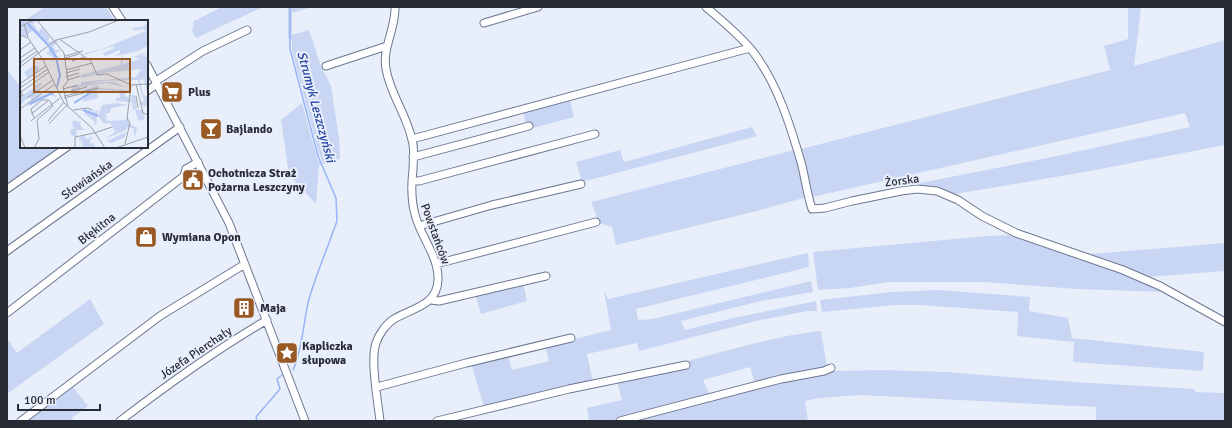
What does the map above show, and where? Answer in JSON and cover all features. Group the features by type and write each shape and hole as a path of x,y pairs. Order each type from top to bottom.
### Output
{"street":[{"path":"113,7 121,20"},
{"name":"Powstańców","path":"395,7 394,23 387,46 385,62 387,74 412,139 412,202 418,226 436,264 438,273 438,284 431,300"},
{"path":"484,24 538,7"},
{"name":"Żorska","path":"706,7 750,48 769,77 788,122 806,180 812,209 825,208 901,191 917,189 937,191 958,200 982,216 1016,233 1117,267 1160,286 1225,322"},
{"path":"148,90 203,51 247,30"},
{"path":"326,66 387,46"},
{"path":"412,139 750,48"},
{"path":"148,67 226,216 305,421"},
{"path":"413,157 529,126"},
{"name":"Słowiańska","path":"7,251 180,128"},
{"path":"412,182 595,134"},
{"path":"7,189 66,148"},
{"name":"Błękitna","path":"7,313 184,176 186,169 198,162"},
{"path":"418,226 492,205 581,184"},
{"path":"436,264 596,222"},
{"path":"21,421 160,316 245,264"},
{"path":"380,421 374,355 376,344 381,333 393,319 431,300 439,300 546,276"},
{"name":"Józefa Pierchały","path":"120,421 211,355 267,320"},
{"path":"377,387 466,363 571,338"},
{"path":"437,421 562,391 686,365"},
{"path":"620,421 781,379 824,371 831,368"}],"shaded area":[{"path":"45,7 106,7 114,20 26,20"},
{"path":"222,7 263,7 196,38 192,31 194,21"},
{"path":"288,7 312,7 292,13 292,35 309,30 321,66 331,86 339,138 340,159 323,164 292,50 292,40 288,38"},
{"path":"1128,7 1141,7 1134,66 1225,40 1225,145 1090,171 956,194 915,184 1052,157 1190,127 1185,113 812,197 801,149 1110,70 1104,46 1128,39"},
{"path":"9,72 20,87 20,148 63,148 7,187 7,73"},
{"path":"569,97 574,117 533,128 531,123 526,125 523,110"},
{"path":"302,103 317,158 321,165 319,165 316,204 289,175 281,120"},
{"path":"752,127 757,136 582,182 576,162 620,150 624,162"},
{"path":"794,150 807,197 753,212 616,245 612,227 599,223 591,202"},
{"path":"1013,235 1096,263 1165,292 1077,289 983,282 889,282 850,288 818,290 813,252 987,236"},
{"path":"1225,243 1225,271 1148,277 1090,254"},
{"path":"808,253 809,267 636,309 638,320 653,319 811,281 813,292 761,301 681,321 685,330 733,318 816,301 817,311 808,311 760,320 639,351 637,343 587,354 593,382 484,407 471,363 508,354 512,370 549,361 545,346 611,330 604,291 608,299"},
{"path":"523,282 527,301 481,314 475,294"},
{"path":"939,290 1030,297 1029,311 1068,318 1072,338 1204,352 1203,371 1073,362 1074,342 1017,336 1018,312 920,305 896,305 822,312 820,300 892,292"},
{"path":"90,299 104,324 7,394 7,338 17,353"},
{"path":"821,331 827,366 825,369 755,383 750,367 703,380 710,396 613,421 589,421 587,408 622,400 617,381 687,367 688,361 754,343"},
{"path":"883,370 946,372 1074,382 1195,389 1195,392 1225,393 1225,421 1096,421 1096,407 861,395 819,398 805,401 808,421 628,421 757,387 833,371"},
{"path":"72,386 88,406 72,418 74,421 26,421"}],"waterway":[{"name":"Strumyk Leszczyński","path":"290,7 290,49 318,156 336,198 337,221 309,299 299,353 293,370"},
{"path":"257,421 256,417 280,389 277,379 282,375"}],"place":[{"name":"Plus","path":"172,92"},
{"name":"Bajlando","path":"211,129"},
{"name":"Ochotnicza Straż Pożarna Leszczyny","path":"193,180"},
{"name":"Wymiana Opon","path":"146,237"},
{"name":"Maja","path":"244,308"},
{"name":"Kapliczka słupowa","path":"287,353"}]}
